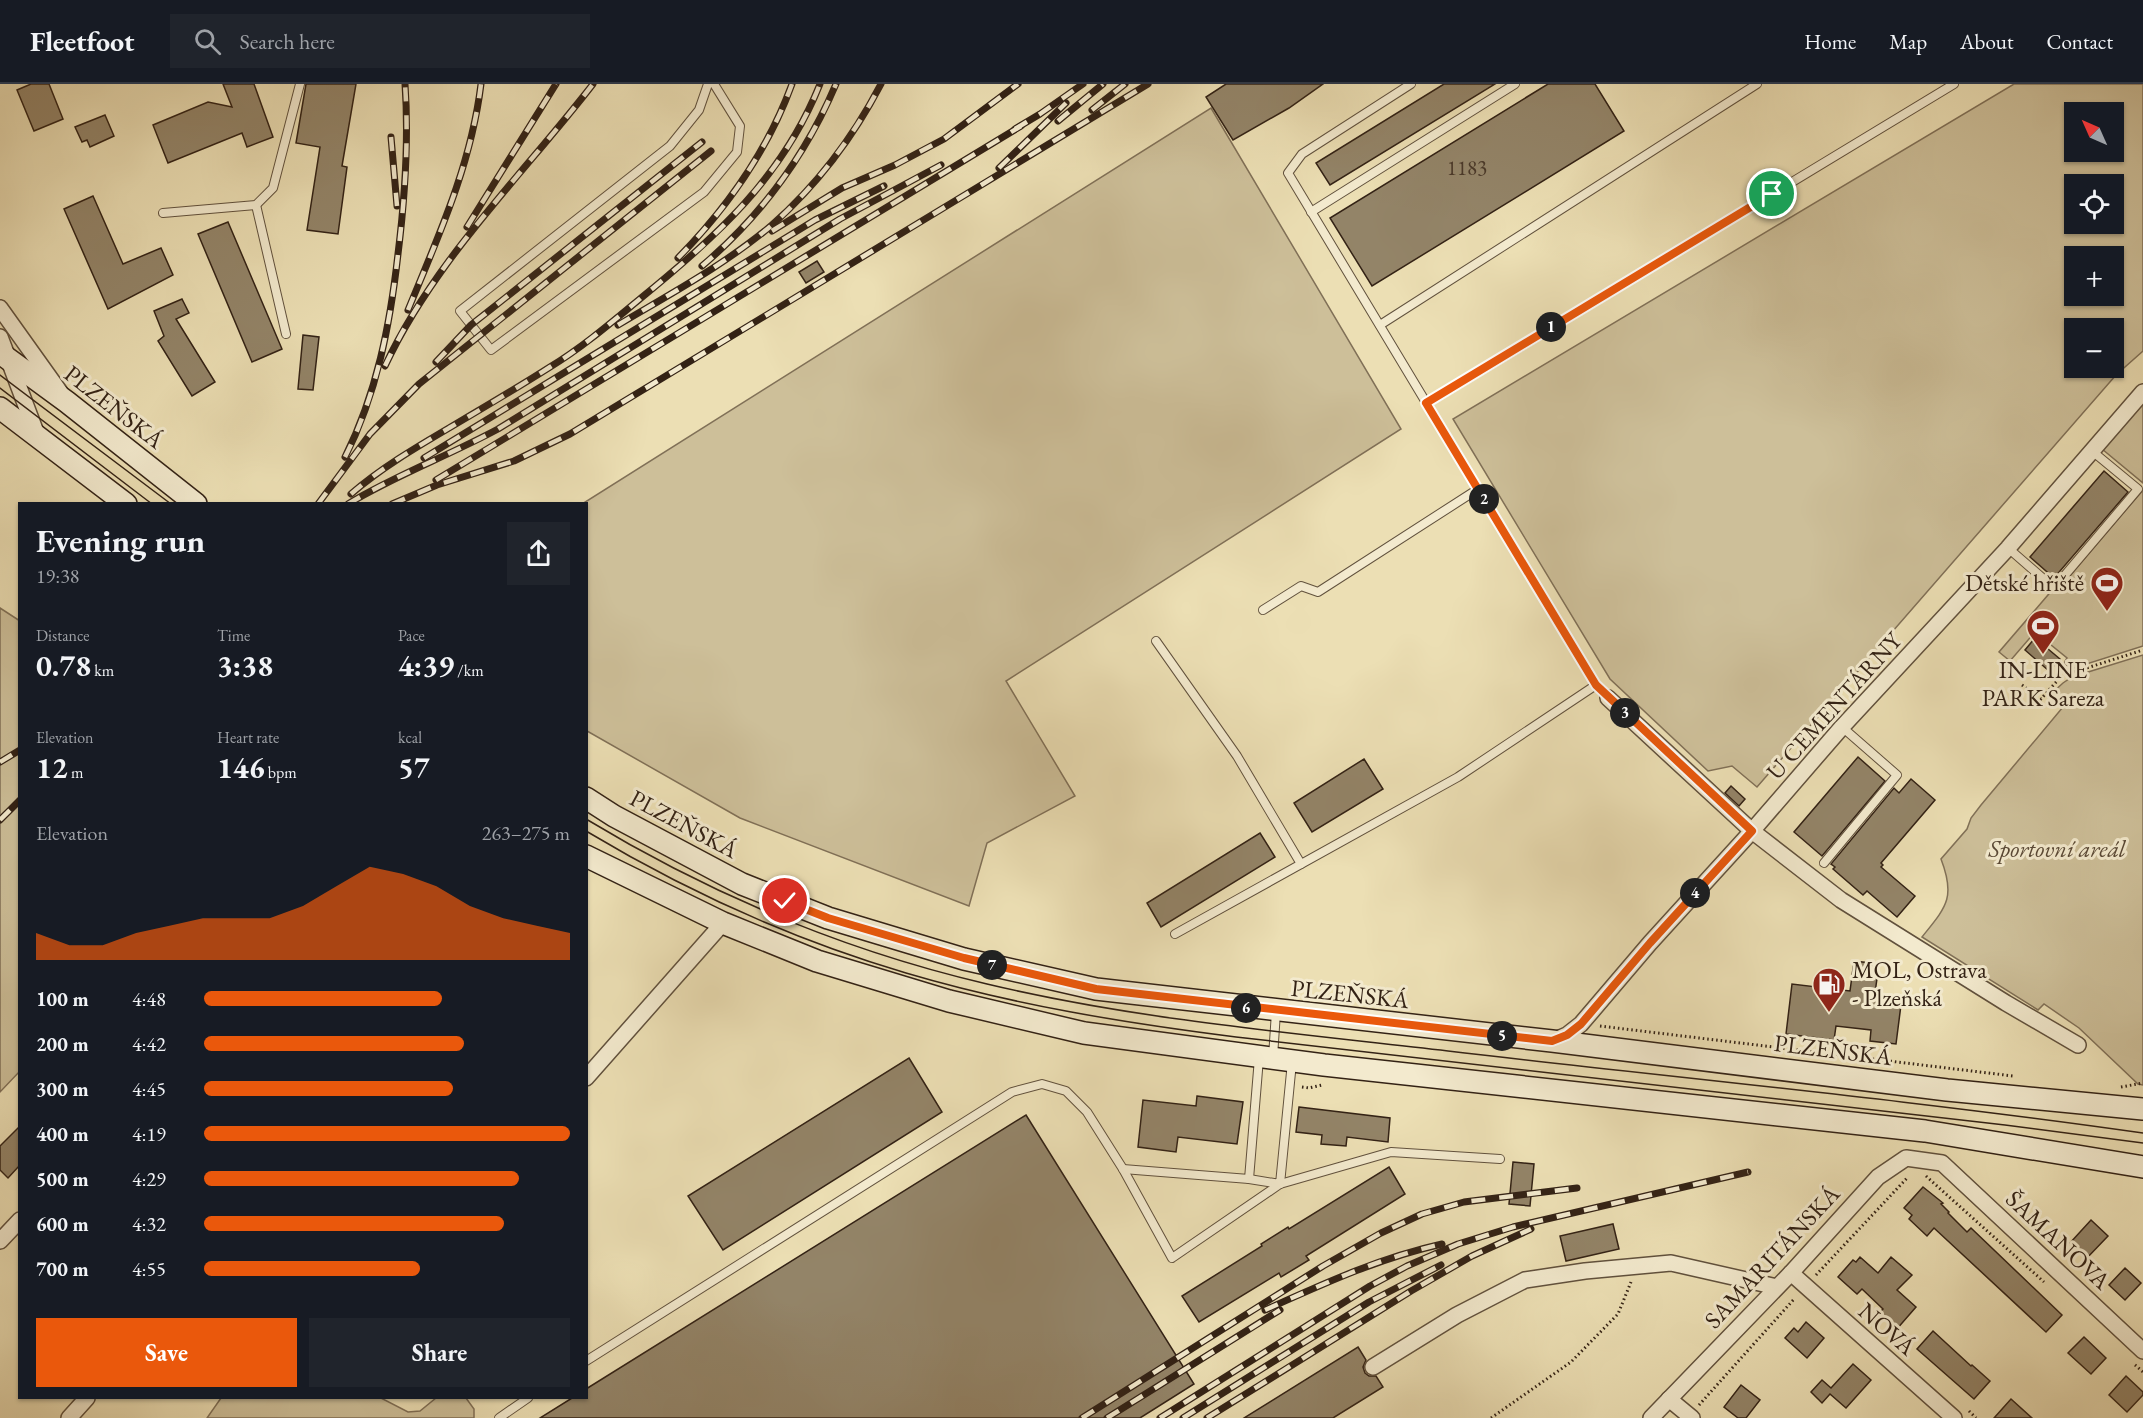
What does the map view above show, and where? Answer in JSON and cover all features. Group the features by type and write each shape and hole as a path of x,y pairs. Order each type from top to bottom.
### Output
{"main road":[{"name":"PLZEŇSKÁ","path":"5,356 193,502"},
{"path":"0,408 123,502"},
{"name":"PLZEŇSKÁ","path":"588,799 614,816 742,884 828,918 964,958 1096,989 1552,1041 1947,1090 2143,1109"},
{"path":"588,857 723,923 817,961 949,1000 1084,1033 1275,1058 1924,1131 2143,1167"}],"street":[{"path":"0,308 67,402"},
{"path":"0,337 5,356 38,435"},
{"name":"U CEMENTÁRNY","path":"1552,1041 1567,1035 1581,1024 1842,727 2008,548 2143,392"},
{"path":"1608,698 1752,831 1841,900 2006,1004 2078,1046"},
{"path":"588,1076 723,923"},
{"name":"SAMARITÁNSKÁ","path":"1650,1418 1791,1273 1878,1177 1906,1158 1942,1163"},
{"name":"ŠAMANOVA","path":"1942,1163 2143,1351"},
{"path":"0,1241 18,1222"},
{"path":"1373,1367 1457,1315 1525,1280 1585,1271 1671,1263 1777,1287"},
{"name":"NOVÁ","path":"1791,1273 1805,1287 1961,1414"},
{"path":"69,1418 86,1399"},
{"path":"1669,1399 1690,1417"}],"lane":[{"path":"163,213 256,206 273,188 300,84"},
{"path":"708,84 699,110 670,146 460,311 491,350 705,192 737,152 740,126 714,84"},
{"path":"1411,84 1302,154 1288,173 1596,685 1608,698"},
{"path":"1311,212 1515,84"},
{"path":"1380,325 1757,84"},
{"path":"1426,403 1954,84"},
{"path":"256,206 286,334"},
{"path":"2008,548 2054,588 2138,489 2092,451"},
{"path":"1263,610 1301,586 1317,592 1478,489"},
{"path":"1156,641 1237,756 1301,864"},
{"path":"1175,934 1458,777 1596,685"},
{"path":"1824,863 1897,776 1842,727"},
{"path":"1276,1011 1275,1058 1280,1184"},
{"path":"1249,1179 1275,1058"},
{"path":"588,1360 1012,1092 1042,1084 1066,1091 1087,1112 1123,1169 1172,1258 1280,1184 1391,1152 1500,1159"},
{"path":"1123,1169 1249,1179 1280,1184"},
{"path":"501,1417 527,1399"}],"path":[{"path":"2022,684 2041,699 2057,681 2066,675 2143,650"},
{"path":"1581,1024 2018,1076"},
{"path":"2143,1083 2115,1088 2143,1083"},
{"path":"1690,1417 1805,1287 1909,1176"},
{"path":"1925,1176 1968,1214"},
{"path":"1491,1418 1579,1354 1617,1314 1637,1266"},
{"path":"1961,1414 1976,1418"}],"green space":[{"path":"2014,84 2143,84 2143,351 2124,368 2124,318 2064,318 2064,378 2113,378 1757,787 1732,766 1708,771 1610,679 1453,419"},
{"path":"1211,108 1401,429 1006,681 1075,796 987,843 969,906 740,818 588,732 588,502 585,502"},
{"path":"2143,401 2143,483 2102,449"},
{"path":"2143,490 2143,646 2071,669 2064,663 2067,658 2035,632 2010,661 1999,652 2054,588 2062,585"},
{"path":"0,608 18,620 18,1073 0,1092"},
{"name":"Sportovní areál","path":"2143,655 2143,1085 2138,1084 2079,1028 2044,1004 2038,1010 1922,937 1943,909 1948,893 1948,883 1941,859 1967,829 1971,818 1981,805 2063,707 2052,693 2072,677"},
{"path":"220,1399 383,1399 408,1412 420,1411 435,1399 467,1399 474,1409 474,1418 207,1418"}],"building":[{"path":"31,84 49,84 63,119 34,131 17,90"},
{"path":"223,84 254,84 273,137 247,147 242,133 168,163 153,125 208,102 232,107"},
{"path":"306,84 356,84 342,166 347,167 338,234 307,230 320,147 296,143"},
{"path":"1226,84 1323,84 1289,108 1233,140 1206,97"},
{"path":"1444,84 1495,84 1330,185 1316,163"},
{"path":"1548,84 1595,84 1624,131 1372,286 1330,218"},
{"path":"105,115 114,136 90,147 87,140 82,142 75,127"},
{"path":"93,196 123,264 161,248 173,275 108,309 64,209"},
{"path":"228,222 282,349 252,362 198,234"},
{"path":"817,261 824,272 806,283 799,272"},
{"path":"182,299 189,313 176,319 215,382 192,396 158,341 164,336 154,311"},
{"path":"303,335 319,337 313,390 298,389"},
{"path":"2104,471 2128,492 2054,578 2030,557"},
{"name":"IN-LINE PARK Sareza","path":"2035,638 2060,659 2049,671 2025,650"},
{"path":"1858,757 1885,781 1822,856 1794,832"},
{"path":"1364,759 1383,789 1312,832 1294,803"},
{"path":"1911,779 1935,800 1881,863 1883,865 1881,867 1915,896 1897,917 1867,891 1863,895 1833,869 1835,867 1831,864 1894,788 1899,793"},
{"path":"1731,786 1745,799 1739,806 1725,793"},
{"path":"1260,833 1275,857 1161,927 1147,903"},
{"path":"1854,961 1879,964 1875,993 1902,997 1896,1044 1870,1041 1871,1030 1836,1026 1834,1040 1786,1034 1792,984 1850,991"},
{"path":"909,1058 942,1112 723,1250 688,1196"},
{"path":"1197,1096 1243,1102 1237,1144 1178,1137 1176,1152 1138,1147 1143,1100 1196,1106"},
{"path":"1299,1107 1390,1118 1388,1142 1347,1137 1346,1146 1321,1144 1322,1135 1296,1132"},
{"path":"1026,1115 1194,1384 1140,1418 540,1418 570,1399 588,1399 588,1388"},
{"path":"18,1128 18,1167 8,1178 0,1170 0,1146"},
{"path":"1513,1162 1534,1164 1530,1206 1509,1204"},
{"path":"1389,1167 1405,1194 1306,1256 1309,1260 1281,1277 1279,1273 1199,1322 1182,1296 1288,1227 1289,1229"},
{"path":"1923,1187 1943,1203 1941,1204 1948,1213 1967,1232 1971,1228 2062,1315 2046,1332 1934,1228 1927,1236 1909,1219 1912,1215 1904,1208"},
{"path":"2091,1220 2108,1236 2086,1259 2070,1243"},
{"path":"1613,1224 1619,1249 1566,1261 1560,1236"},
{"path":"1860,1257 1878,1273 1891,1257 1912,1275 1897,1290 1916,1307 1896,1330 1878,1314 1883,1309 1862,1289 1857,1294 1838,1277 1853,1260 1856,1262"},
{"path":"2125,1268 2141,1283 2125,1300 2109,1285"},
{"path":"1806,1322 1824,1338 1807,1358 1785,1338 1794,1328 1798,1332"},
{"path":"1933,1331 1990,1381 1974,1399 1917,1349"},
{"path":"2084,1337 2106,1358 2091,1374 2068,1353"},
{"path":"1358,1347 1366,1360 1363,1367 1365,1373 1369,1376 1376,1376 1383,1387 1333,1418 1244,1418"},
{"path":"1853,1364 1871,1380 1846,1408 1830,1394 1822,1403 1811,1392 1822,1380 1831,1388"},
{"path":"2126,1376 2143,1392 2143,1395 2127,1412 2109,1395"},
{"path":"1741,1385 1760,1400 1746,1418 1738,1418 1724,1407"},
{"path":"2011,1399 2032,1418 1994,1418"}],"tram line":[{"path":"0,375 168,502"},
{"path":"0,388 149,502"},
{"path":"588,820 681,872 780,917 831,937 934,971 1044,996 1216,1024 1883,1100 2143,1133"},
{"path":"588,832 702,894 823,945 906,973 1029,1004 1153,1026 1236,1037 2005,1125 2143,1143"}],"railway":[{"path":"345,457 374,383 391,307 404,190 407,127 405,84"},
{"path":"408,310 462,171 470,143 481,84"},
{"path":"467,227 556,84"},
{"path":"385,366 405,327 454,254 593,84"},
{"path":"678,258 713,219 744,177 771,132 792,84"},
{"path":"351,494 398,459 574,351 669,275 721,228 767,176 805,117 820,84"},
{"path":"702,266 744,226 780,183 811,135 836,84"},
{"path":"618,325 717,266 772,225 804,194 833,159 859,122 881,84"},
{"path":"772,231 842,188 895,165 944,139 1018,84"},
{"path":"1015,129 1083,84"},
{"path":"1058,121 1103,84"},
{"path":"1092,110 1125,84"},
{"path":"397,502 437,485 514,461 570,434 1148,84"},
{"path":"999,168 1066,103"},
{"path":"436,480 1021,126"},
{"path":"391,137 397,206"},
{"path":"436,362 471,325 702,142"},
{"path":"319,502 370,434 419,384 711,151"},
{"path":"352,502 498,429 840,219 941,165"},
{"path":"424,458 815,220 884,186"},
{"path":"0,762 18,751"},
{"path":"0,820 18,802"},
{"path":"1160,1418 1370,1286 1407,1266 1458,1244 1513,1227 1748,1172"},
{"path":"1082,1418 1323,1266 1381,1233 1422,1214 1464,1202 1577,1188"},
{"path":"1207,1418 1411,1291 1472,1256 1531,1229"},
{"path":"1265,1310 1374,1264 1442,1244"},
{"path":"1183,1418 1369,1302 1441,1265"},
{"path":"1107,1418 1280,1310"}],"place":[{"name":"Dětské hřiště","path":"2107,612"},
{"name":"IN-LINE PARK Sareza","path":"2043,655"},
{"name":"MOL, Ostrava - Plzeňská","path":"1829,1013"}],"route":[{"path":"785,901 828,918 964,958 1096,989 1552,1041 1575,1030 1752,831 1596,685 1426,403 1772,194"}]}
